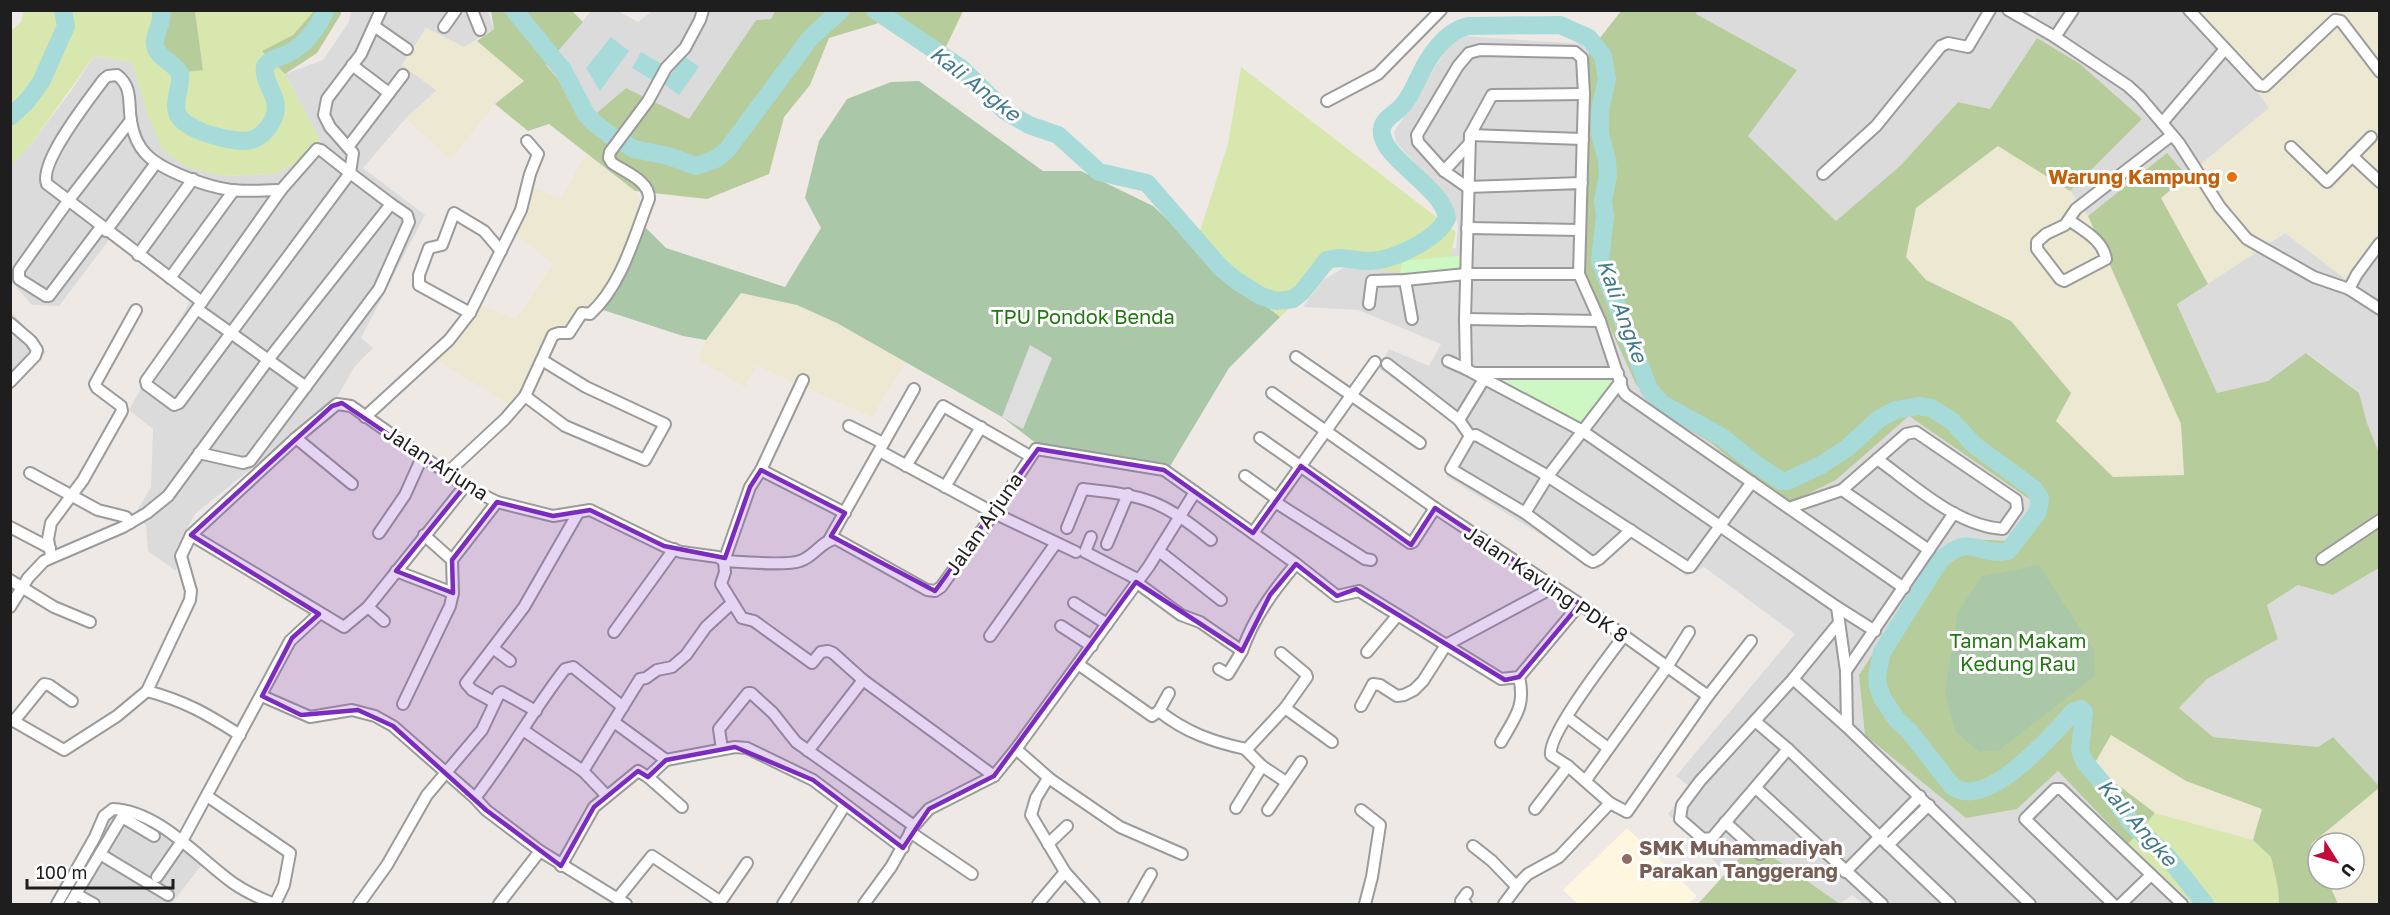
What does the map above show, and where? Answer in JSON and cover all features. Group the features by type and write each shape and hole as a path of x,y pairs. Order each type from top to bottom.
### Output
{"street":[{"path":"199,453 248,463 379,289 409,222 407,215 391,204 350,172 321,150 316,149 281,190 146,381 147,385 172,404 179,403 350,172 353,153 330,127 324,115 327,99 361,54 381,10"},
{"path":"444,27 456,10"},
{"path":"472,10 480,30"},
{"path":"447,473 505,419 525,396 553,335 569,333 582,313 590,314 601,304 620,272 650,199 650,192 645,185 612,163 609,158 610,152 622,132 648,101 666,68 685,48 703,10"},
{"path":"1327,101 1378,74 1440,10"},
{"path":"1823,174 1876,126 1941,46 1948,43 1968,47 1990,10"},
{"path":"2008,10 2055,37 2128,86 2172,135 2202,176 2220,207 2247,239 2314,277 2349,289 2379,309"},
{"path":"2055,37 2073,10"},
{"path":"2193,11 2259,85 2265,86 2322,30 2339,20 2379,72"},
{"path":"374,26 407,49"},
{"path":"2162,123 2225,49"},
{"path":"1582,183 1467,187 1444,171 1418,142 1418,135 1458,66 1469,53 1479,50 1575,52 1583,61 1584,94 1582,183 1579,274 1600,321 1626,395 1904,588"},
{"path":"352,65 389,93"},
{"path":"281,190 234,190 193,179 156,163 141,147 131,120 130,97 127,88 117,75 108,76 60,140 45,175 47,184 170,278 231,333 306,387"},
{"path":"348,147 403,75"},
{"path":"1444,171 1469,140 1492,95 1584,94"},
{"path":"131,120 68,201 19,270 19,279 49,296 156,163"},
{"path":"1876,126 1885,134"},
{"path":"2069,220 2093,237 2104,251 2106,259 2064,281 2037,249 2036,244 2039,239 2065,225 2076,209 2172,135"},
{"path":"2291,147 2327,182 2371,137"},
{"path":"1469,140 1583,139"},
{"path":"1469,140 1465,319 1469,371"},
{"path":"365,417 449,340 470,313 521,210 530,174 538,154 527,141"},
{"path":"2352,156 2379,182"},
{"path":"138,255 193,179"},
{"path":"170,278 234,190"},
{"path":"10,607 21,588 51,552 130,523 160,504 168,496 268,360 391,204"},
{"path":"470,313 418,284 429,248 441,246 454,213 484,231 501,251"},
{"path":"1467,228 1580,230"},
{"path":"2349,289 2379,243"},
{"path":"1369,304 1371,281 1466,274 1579,274"},
{"path":"1405,280 1412,319"},
{"path":"51,552 48,539 51,523 73,495 121,414 121,406 95,384 136,310"},
{"path":"1465,319 1600,321"},
{"path":"10,323 32,341 37,350 35,356 10,382"},
{"path":"1296,357 1420,443"},
{"path":"525,396 565,426 645,460 665,424 586,387 542,360"},
{"path":"1253,533 1375,362"},
{"path":"1448,362 1581,430 1875,631"},
{"path":"1387,364 1459,420 1470,436"},
{"path":"1469,371 1619,377"},
{"path":"1525,513 1548,476 1619,377"},
{"path":"1459,420 1484,379"},
{"path":"803,380 761,470 750,487 724,561 725,572 720,584 742,618 754,621 812,663 821,652 828,651 994,776"},
{"path":"829,540 884,449 914,389"},
{"name":"Jalan Kavling PDK 8","path":"1272,393 1435,508 1580,604 1708,696"},
{"name":"Jalan Arjuna","path":"191,535 296,438 337,404 351,406 465,486 497,502 553,516 590,510 674,549 718,557 724,561 798,562 814,554 829,540 836,539 927,590 934,591 941,586 994,513 1033,453"},
{"path":"906,466 943,406 1033,453 1164,470 1296,564 1337,597 1359,591 1501,679 1519,676 1580,604"},
{"path":"849,426 906,466 994,513 1076,552"},
{"path":"945,487 981,427"},
{"path":"1789,508 1842,490 1905,434 1916,432 2016,500 2017,509 2003,529 1976,525 1953,513 1877,459"},
{"path":"1470,436 1476,435 1548,476 1689,567 1752,483"},
{"path":"1470,436 1451,469 1525,513 1593,562 1631,530"},
{"path":"296,438 352,484"},
{"path":"1260,438 1410,543 1413,542 1435,508"},
{"path":"379,533 405,495 423,455"},
{"path":"761,470 844,513"},
{"path":"30,473 98,510 126,517 130,523"},
{"path":"1245,476 1276,501 1365,559 1371,560"},
{"path":"72,701 44,684 12,720 62,750 68,750 117,716 147,691 190,600 191,591 181,556 191,535 344,627 368,607 465,486"},
{"path":"1067,528 1083,489 1128,494 1150,500 1182,516 1211,540"},
{"path":"1842,490 1929,550"},
{"path":"864,904 903,848 912,829 935,805 994,776 1016,749 1159,551 1195,492"},
{"path":"1107,544 1128,494"},
{"path":"403,704 450,606 453,593 452,560 497,502"},
{"path":"494,702 472,690 466,683 471,674 494,650 524,607 578,513"},
{"path":"1846,671 1953,513"},
{"path":"2322,559 2379,520"},
{"path":"10,527 51,552"},
{"path":"424,535 452,560"},
{"path":"1091,537 1086,553 1137,581 1181,615 1200,622 1242,651"},
{"path":"990,636 1056,543"},
{"path":"614,632 674,549"},
{"path":"1159,551 1221,600"},
{"path":"1218,669 1228,674 1270,595 1296,564"},
{"path":"396,571 453,593"},
{"path":"10,580 54,607 90,622"},
{"path":"1361,706 1372,684 1380,685 1397,696 1404,696 1414,690 1446,645 1554,587"},
{"path":"583,771 640,679 646,678 657,670 672,667 686,655 706,627 732,603"},
{"path":"1074,603 1107,624"},
{"path":"368,607 384,621"},
{"path":"1837,607 1846,671 1847,728"},
{"path":"157,877 182,841 292,638 319,614"},
{"path":"1367,652 1397,616"},
{"path":"1788,749 1715,835 1707,840 1680,819 1680,809 1700,781 1793,680 1838,624"},
{"path":"1061,626 1092,645"},
{"path":"1586,780 1667,667 1689,632"},
{"path":"1623,637 1567,717 1550,752 1586,780 1610,803 1627,812 1708,696 1751,641"},
{"path":"494,650 510,661"},
{"path":"1246,749 1285,708 1307,676 1281,653"},
{"path":"1078,664 1150,715 1154,716 1159,711 1169,693"},
{"path":"475,798 501,765 547,693 568,667 573,667 623,707"},
{"path":"1501,742 1521,706 1523,697 1519,676"},
{"path":"808,751 864,680"},
{"path":"1793,680 1920,796 2030,904"},
{"path":"147,691 202,710 240,735"},
{"path":"359,904 387,865 422,803 482,730 499,694 502,692 536,711"},
{"path":"722,749 718,729 750,692 773,713 793,739 972,874"},
{"path":"262,696 310,717 352,710 375,716 393,726 486,810 561,866 622,901 652,856 720,904 747,863"},
{"path":"1285,708 1332,742"},
{"path":"1159,711 1178,726 1218,743 1246,749 1262,766 1286,782"},
{"path":"1567,717 1608,748"},
{"path":"1755,721 1788,749 1950,904"},
{"path":"614,722 666,760"},
{"path":"523,730 583,771 607,796"},
{"path":"648,777 666,760 741,747 757,752 813,780 903,848"},
{"path":"1016,749 1050,779 1120,827 1182,854"},
{"path":"1268,810 1301,762"},
{"path":"1236,807 1262,766"},
{"path":"1535,809 1568,766"},
{"path":"561,866 594,807 638,771 682,807"},
{"path":"1050,779 1046,780 1031,813 1065,872 1094,904"},
{"path":"1756,788 1882,904"},
{"path":"2113,904 2025,819 2055,789 2061,789 2182,904"},
{"path":"57,904 95,837 104,816 110,809 136,814 182,841 231,881 257,898 275,904 284,885 290,853 207,796"},
{"path":"1884,841 1920,796"},
{"path":"1504,904 1528,874 1559,857 1610,803"},
{"path":"783,904 845,805"},
{"path":"1845,872 1929,805"},
{"path":"1361,810 1380,825 1372,877 1365,904"},
{"path":"70,904 122,817 154,836"},
{"path":"1725,822 1760,854"},
{"path":"1048,844 1067,826"},
{"path":"1473,846 1492,861 1517,887"},
{"path":"499,904 540,851"},
{"path":"100,854 168,895"},
{"path":"1038,904 1065,872"},
{"path":"1134,904 1151,874"},
{"path":"2121,904 2151,875"},
{"path":"1466,904 1461,901 1467,892"},
{"path":"76,894 94,904"}],"highlighted area":[{"path":"342,403 465,486 396,571 453,593 452,560 497,502 553,516 590,510 664,546 725,558 750,487 761,470 845,513 831,536 935,591 1038,449 1164,470 1253,533 1301,466 1411,545 1435,508 1580,604 1519,677 1505,680 1356,589 1337,596 1296,564 1270,595 1242,651 1136,582 994,776 929,809 903,848 813,780 735,747 666,760 648,777 638,771 594,807 561,866 486,810 393,726 358,710 301,715 262,696 292,638 319,614 191,535 332,406"}],"shaded area":[{"path":"1697,10 2016,10 2032,18 2039,10 2193,11 2209,24 2269,108 2187,176 2167,154 2088,216 2070,191 2142,119 2037,38 1990,109 1958,102 1901,165 1836,221 1748,136 1695,13"},
{"path":"351,11 488,11 494,29 464,47 426,28 402,65 437,90 406,118 363,168 425,215 361,338 373,348 354,367 335,401 195,514 176,549 176,571 148,551 146,525 135,514 151,487 153,429 129,410 190,301 109,240 59,306 32,305 11,281 10,166 31,144 94,56 132,62 147,113 223,176 275,174 307,157 320,140 285,74 323,60 349,22"},
{"path":"591,11 618,11 638,22 652,11 775,11 771,19 756,20 689,120 626,88 592,118 546,65"},
{"path":"2193,11 2379,11 2379,254 2353,285 2285,233 2208,284 2160,198 2269,108 2209,24"},
{"path":"426,28 464,47 477,41 524,82 495,104 450,160 406,118 437,91 402,65"},
{"path":"1464,36 1581,44 1589,52 1584,271 1667,417 1710,442 1786,505 1836,480 1909,416 2032,501 2017,541 1962,539 2017,809 2058,771 2128,844 2193,904 1863,904 1852,895 1840,904 1753,843 1726,873 1668,814 1690,787 1676,776 1795,634 1704,567 1687,576 1624,533 1598,570 1446,476 1468,432 1378,368 1389,349 1429,366 1441,344 1358,310 1303,307 1323,280 1359,259 1456,248 1458,225 1452,205 1396,142 1394,132 1449,45"},
{"path":"1999,146 2070,191 2088,216 2181,424 2184,475 2113,478 2056,421 2011,321 1926,280 1906,257 1916,208"},
{"path":"586,154 635,191 645,207 618,267 591,306 571,329 550,336 515,408 435,359 479,304 516,319 553,264 515,234 530,187 561,198"},
{"path":"2285,233 2353,284 2379,254 2379,453 2367,423 2359,393 2307,353 2268,381 2217,393 2177,303"},
{"path":"741,293 797,305 837,323 906,361 872,417 757,366 745,387 699,360 706,340"},
{"path":"11,311 46,352 11,391"},
{"path":"1030,345 1052,358 1023,429 1002,417"},
{"path":"2379,568 2379,786 2333,737 2318,747 2213,737 2179,708 2207,679 2278,639 2267,605 2298,585 2333,595"},
{"path":"2111,735 2186,781 2262,809 2253,840 2155,813 2093,766"},
{"path":"2379,788 2379,902 2376,904 2338,904 2332,891 2366,891 2366,831 2327,831"},
{"path":"127,813 161,830 204,862 171,904 60,904 111,814"},
{"name":"SMK Muhammadiyah Parakan Tanggerang","path":"1627,828 1697,896 1688,904 1578,904 1563,890"}],"green space":[{"path":"24,11 152,11 153,55 203,70 195,11 314,11 293,35 262,51 285,74 320,140 307,157 275,174 223,176 186,167 162,149 147,113 132,62 94,56 31,144 11,166 11,31 21,22"},
{"path":"152,11 195,11 203,70 177,73 153,55"},
{"path":"314,11 341,11 341,14 317,53 285,74 262,51 293,35"},
{"path":"491,11 572,11 583,22 546,65 591,118 626,88 689,119 756,20 771,19 775,11 963,11 944,51 892,19 829,38 810,85 784,117 769,174 707,199 635,191 549,124 528,131 495,104 524,81 477,41 494,29"},
{"path":"1621,11 1697,11 1696,14 1797,70 1748,136 1836,221 1901,165 1958,102 1990,109 2037,38 2080,64 2142,119 2070,191 1998,146 1916,208 1906,257 1926,280 2011,321 2071,393 2056,421 2113,477 2184,475 2181,424 2088,216 2167,153 2187,176 2161,198 2208,284 2177,304 2217,393 2268,381 2306,353 2359,393 2367,423 2379,453 2379,568 2333,595 2298,585 2267,605 2278,639 2207,679 2179,708 2213,737 2318,747 2333,737 2379,786 2327,831 2306,831 2306,891 2332,891 2338,904 2279,904 2271,857 2253,840 2262,809 2186,781 2111,735 2093,766 2155,813 2128,844 2058,771 2017,809 1966,818 1865,735 1859,675 1933,561 1962,539 2016,541 2032,501 1909,416 1836,480 1786,505 1710,442 1667,417 1636,384 1584,271 1589,52"},
{"path":"1241,67 1456,232 1449,263 1395,272 1339,263 1280,317 1230,278 1195,246 1228,144"},
{"name":"TPU Pondok Benda","path":"919,81 1043,171 1081,171 1153,206 1230,278 1280,317 1229,368 1169,468 1041,447 1002,417 837,323 797,305 741,293 706,340 683,336 591,306 618,267 639,221 666,248 785,287 821,228 805,198 819,141 847,99 891,82"},
{"path":"1466,255 1463,274 1400,276 1402,261"},
{"path":"1482,373 1618,373 1581,430"},
{"name":"Taman Makam Kedung Rau","path":"2039,565 2094,650 2095,676 1999,750 1979,752 1955,731 1945,691 1958,612 1982,576"},
{"path":"2155,813 2253,840 2271,857 2279,904 2193,904 2128,844"},
{"path":"1753,843 1840,904 1698,904"}],"water":[{"path":"611,37 629,51 600,91 586,68"},
{"path":"641,52 662,64 652,80 632,68"},
{"path":"684,56 699,67 679,95 664,84"}],"waterway":[{"name":"Kali Angke","path":"10,117 27,101 41,82 66,26 63,10"},
{"name":"Kali Angke","path":"161,10 161,21 155,44 158,53 180,74 176,105 178,115 183,121 200,131 244,141 263,133 274,118 275,101 266,78 265,66 301,45 315,29 326,10"},
{"name":"Kali Angke","path":"514,10 563,70 586,114 593,122 634,149 668,156 696,166 716,159 727,150 811,37 841,10"},
{"name":"Kali Angke","path":"875,10 961,68 1005,111 1029,125 1058,135 1099,172 1147,183 1221,268 1261,296 1276,301 1293,299 1302,292 1327,260 1342,258 1368,261 1389,257 1413,248 1442,226 1447,218 1443,206 1434,194 1389,150 1383,139 1382,128 1387,119 1411,94 1427,61 1438,46 1452,33 1468,26 1560,25 1589,38 1603,56 1607,79 1600,110 1600,134 1607,160 1608,175 1603,201 1605,216 1600,261 1649,389 1662,404 1722,437 1781,481 1787,481 1821,465 1847,448 1880,418 1896,410 1919,406 1931,408 1952,421 1974,445 2034,489 2040,498 2038,512 2008,551 1989,551 1966,546 1949,553 1938,563 1882,652 1877,676 1878,687 1897,720 1910,732 1952,786 1966,791 1983,789 2000,780 2035,752 2073,712 2081,709 2084,712 2080,750 2084,761 2132,824 2167,856 2205,904"}],"place":[{"name":"Warung Kampung","path":"2232,177"},
{"name":"SMK Muhammadiyah Parakan Tanggerang","path":"1627,859"}]}
